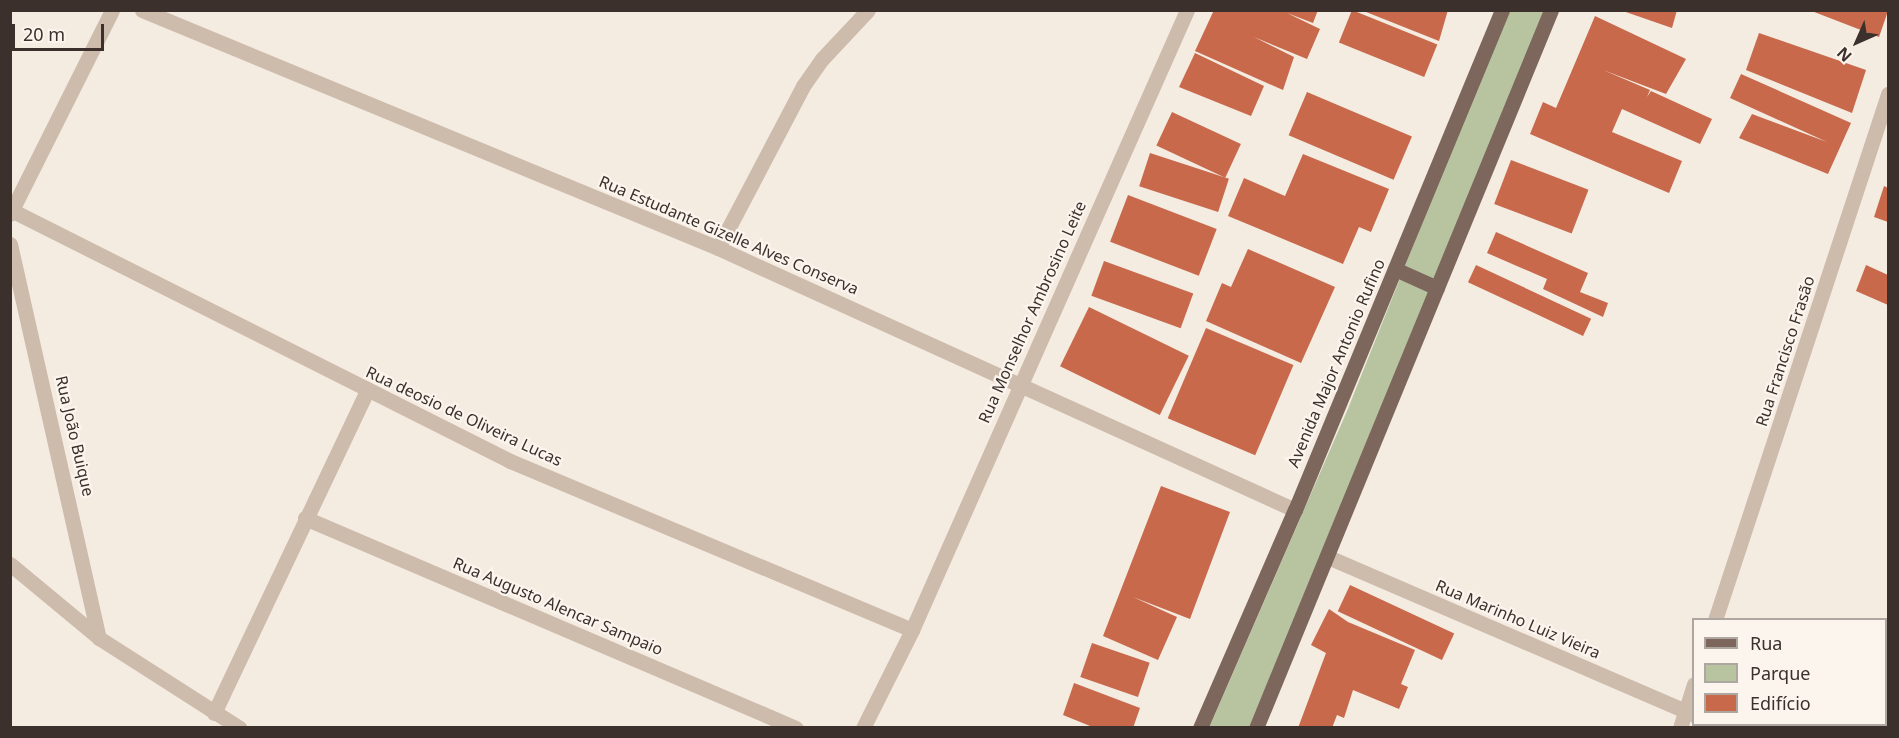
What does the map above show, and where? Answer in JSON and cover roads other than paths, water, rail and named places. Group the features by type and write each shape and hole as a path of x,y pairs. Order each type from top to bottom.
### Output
{"main road":[{"name":"Avenida Major Antonio Rufino","path":"1200,728 1295,510 1502,10"},
{"path":"1256,728 1551,10"},
{"path":"1395,269 1437,288"}],"street":[{"path":"11,212 112,10"},
{"name":"Rua Estudante Gizelle Alves Conserva","path":"142,10 718,248 1019,382 1295,510"},
{"path":"718,248 803,86 822,59 868,10"},
{"name":"Rua Monselhor Ambrosino Leite","path":"863,728 912,630 1019,382 1187,10"},
{"name":"Rua Francisco Frasão","path":"1716,618 1888,94"},
{"name":"Rua deosio de Oliveira Lucas","path":"11,212 510,461 912,630"},
{"name":"Rua João Buique","path":"10,244 99,638"},
{"path":"214,712 367,391"},
{"name":"Rua Augusto Alencar Sampaio","path":"305,518 796,728"},
{"name":"Rua Marinho Luiz Vieira","path":"1328,557 1689,712"},
{"path":"10,564 99,638 240,728"},
{"path":"1680,728 1689,712 1692,695"}]}
